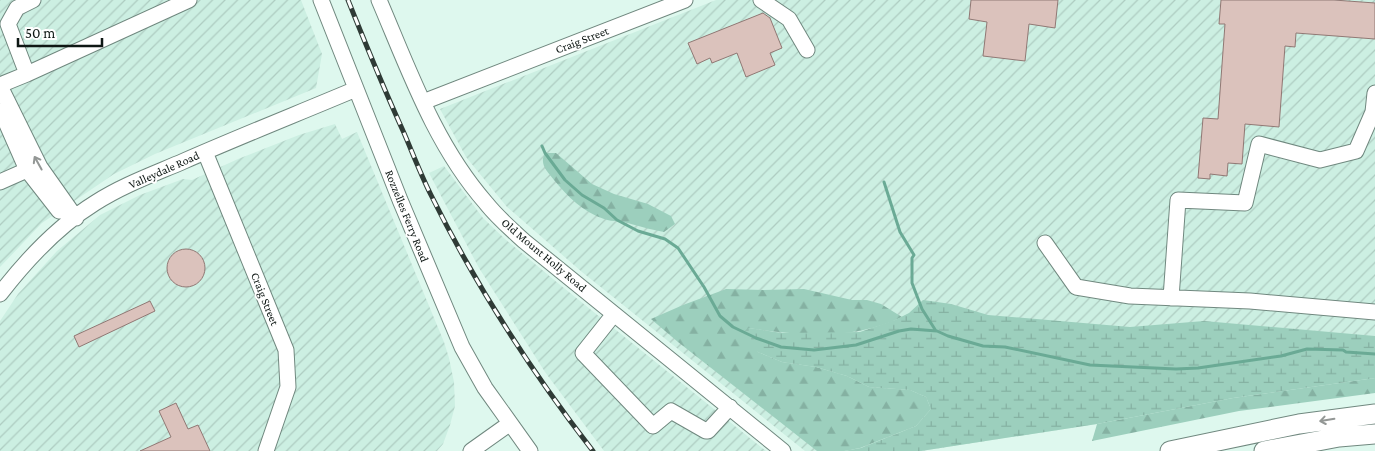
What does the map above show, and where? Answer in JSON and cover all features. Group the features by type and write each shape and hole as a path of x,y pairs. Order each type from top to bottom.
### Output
{"main road":[{"path":"1170,451 1299,424 1375,414"},
{"path":"1264,451 1339,437 1375,434"}],"street":[{"path":"27,74 8,24 17,8 33,0"},
{"path":"72,220 40,167 0,85 189,0"},
{"name":"Rozzelles Ferry Road","path":"321,0 458,339 485,388 530,451"},
{"name":"Old Mount Holly Road","path":"379,0 404,64 445,146 464,176 486,204 524,241 783,451"},
{"name":"Craig Street","path":"423,102 685,0"},
{"path":"761,0 789,19 807,50"},
{"name":"Valleydale Road","path":"0,294 39,249 95,203 136,181 356,89"},
{"path":"1171,298 1178,200 1245,203 1259,144 1320,160 1356,151 1373,112 1375,93"},
{"path":"0,110 27,170 72,220"},
{"name":"Craig Street","path":"205,152 286,350 288,386 266,451"},
{"path":"0,182 27,170"},
{"path":"1045,244 1076,287 1130,296 1250,301 1375,312"},
{"path":"614,314 583,353 653,426 670,411 706,431 730,407"},
{"path":"471,451 509,424"}],"shaded area":[{"path":"0,0 301,0 322,54 316,88 155,154 114,174 42,223 0,267"},
{"path":"716,0 1375,0 1375,378 1233,398 1097,424 921,451 805,451 582,272 507,207 466,157 440,109"},
{"path":"335,124 342,139 357,132 449,358 454,382 455,406 443,444 437,451 0,451 0,321 18,294 57,251 100,215 140,195 183,179 192,180 238,159 299,135"},
{"path":"444,166 483,218 505,239 766,451 604,451 545,372 479,268 429,173"}],"green space":[{"path":"545,153 556,153 592,184 614,194 648,204 671,216 675,224 664,232 596,216 570,198 549,174 543,164"},
{"path":"726,289 804,289 852,300 867,300 881,304 902,317 866,330 847,333 807,334 749,328 758,352 782,362 816,367 847,376 869,387 910,390 926,397 931,409 916,426 860,448 844,451 817,451 651,319"},
{"path":"923,300 951,304 988,315 1130,327 1204,321 1375,336 1375,378 1233,398 1097,424 921,451 844,451 861,448 916,426 931,409 926,397 910,390 869,387 847,376 816,367 782,362 758,352 744,339 743,332 749,328 782,333 860,332 909,313"},
{"path":"1375,378 1375,393 1239,411 1092,441 1097,424 1233,398"}],"building":[{"path":"971,0 1058,0 1055,28 1029,24 1025,61 983,56 987,22 969,19"},
{"path":"1221,0 1334,0 1375,3 1375,39 1296,33 1295,47 1285,46 1279,127 1245,124 1242,164 1228,163 1227,176 1210,174 1210,179 1198,178 1203,118 1218,119 1225,24 1219,24"},
{"path":"763,13 770,18 782,48 770,53 775,65 746,77 737,53 712,63 710,58 697,64 688,43"},
{"path":"186,249 199,255 205,268 199,281 186,287 173,281 167,268 173,255"},
{"path":"150,301 155,311 79,347 74,336"},
{"path":"176,403 188,429 198,425 210,451 140,451 171,437 159,411"}],"waterway":[{"path":"542,146 565,180 582,195 604,208 617,220 638,231 665,239 678,248 704,287 720,316 733,327 781,347 814,350 856,345 911,329 937,331 983,346 1005,347 1090,365 1176,369 1198,368 1281,356 1307,349 1343,350 1346,352 1375,354"},
{"path":"884,182 900,232 914,255 912,258 912,283 922,309 936,331"}],"railway":[{"path":"348,0 420,172 448,229 526,359 593,451"}]}
